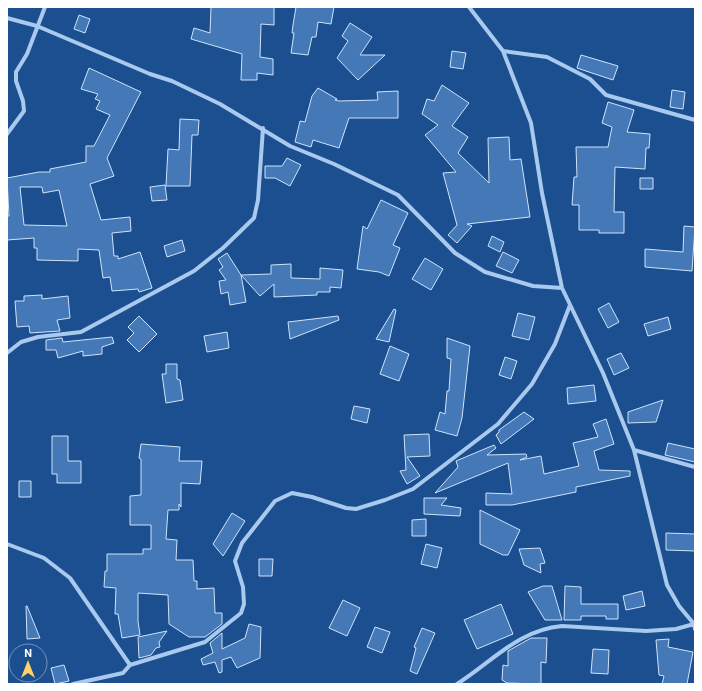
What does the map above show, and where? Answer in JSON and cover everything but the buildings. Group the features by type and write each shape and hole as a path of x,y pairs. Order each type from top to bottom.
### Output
{"street":[{"path":"7,134 24,111 16,72 27,54 45,7"},
{"path":"469,7 503,51 531,124 542,193 562,288 604,373 634,450 667,585 680,606 694,624 695,629"},
{"path":"7,18 37,26 150,74 186,87 263,128 290,146 334,164 398,195 455,253 485,272 533,286 562,288"},
{"path":"503,51 547,57 590,79 606,95 695,120"},
{"path":"7,353 21,342 38,337 81,332 194,271 223,248 254,218 258,192 263,128"},
{"path":"73,684 123,673 130,666 205,642 241,613 244,604 243,587 236,561 242,543 275,501 292,493 312,497 346,508 356,509 413,489 498,424 532,384 555,344 570,305"},
{"path":"634,450 695,468"},
{"path":"7,544 44,558 70,578 130,666"},
{"path":"457,684 508,645 526,635 548,627 562,626 646,631 676,629 694,624"}]}
